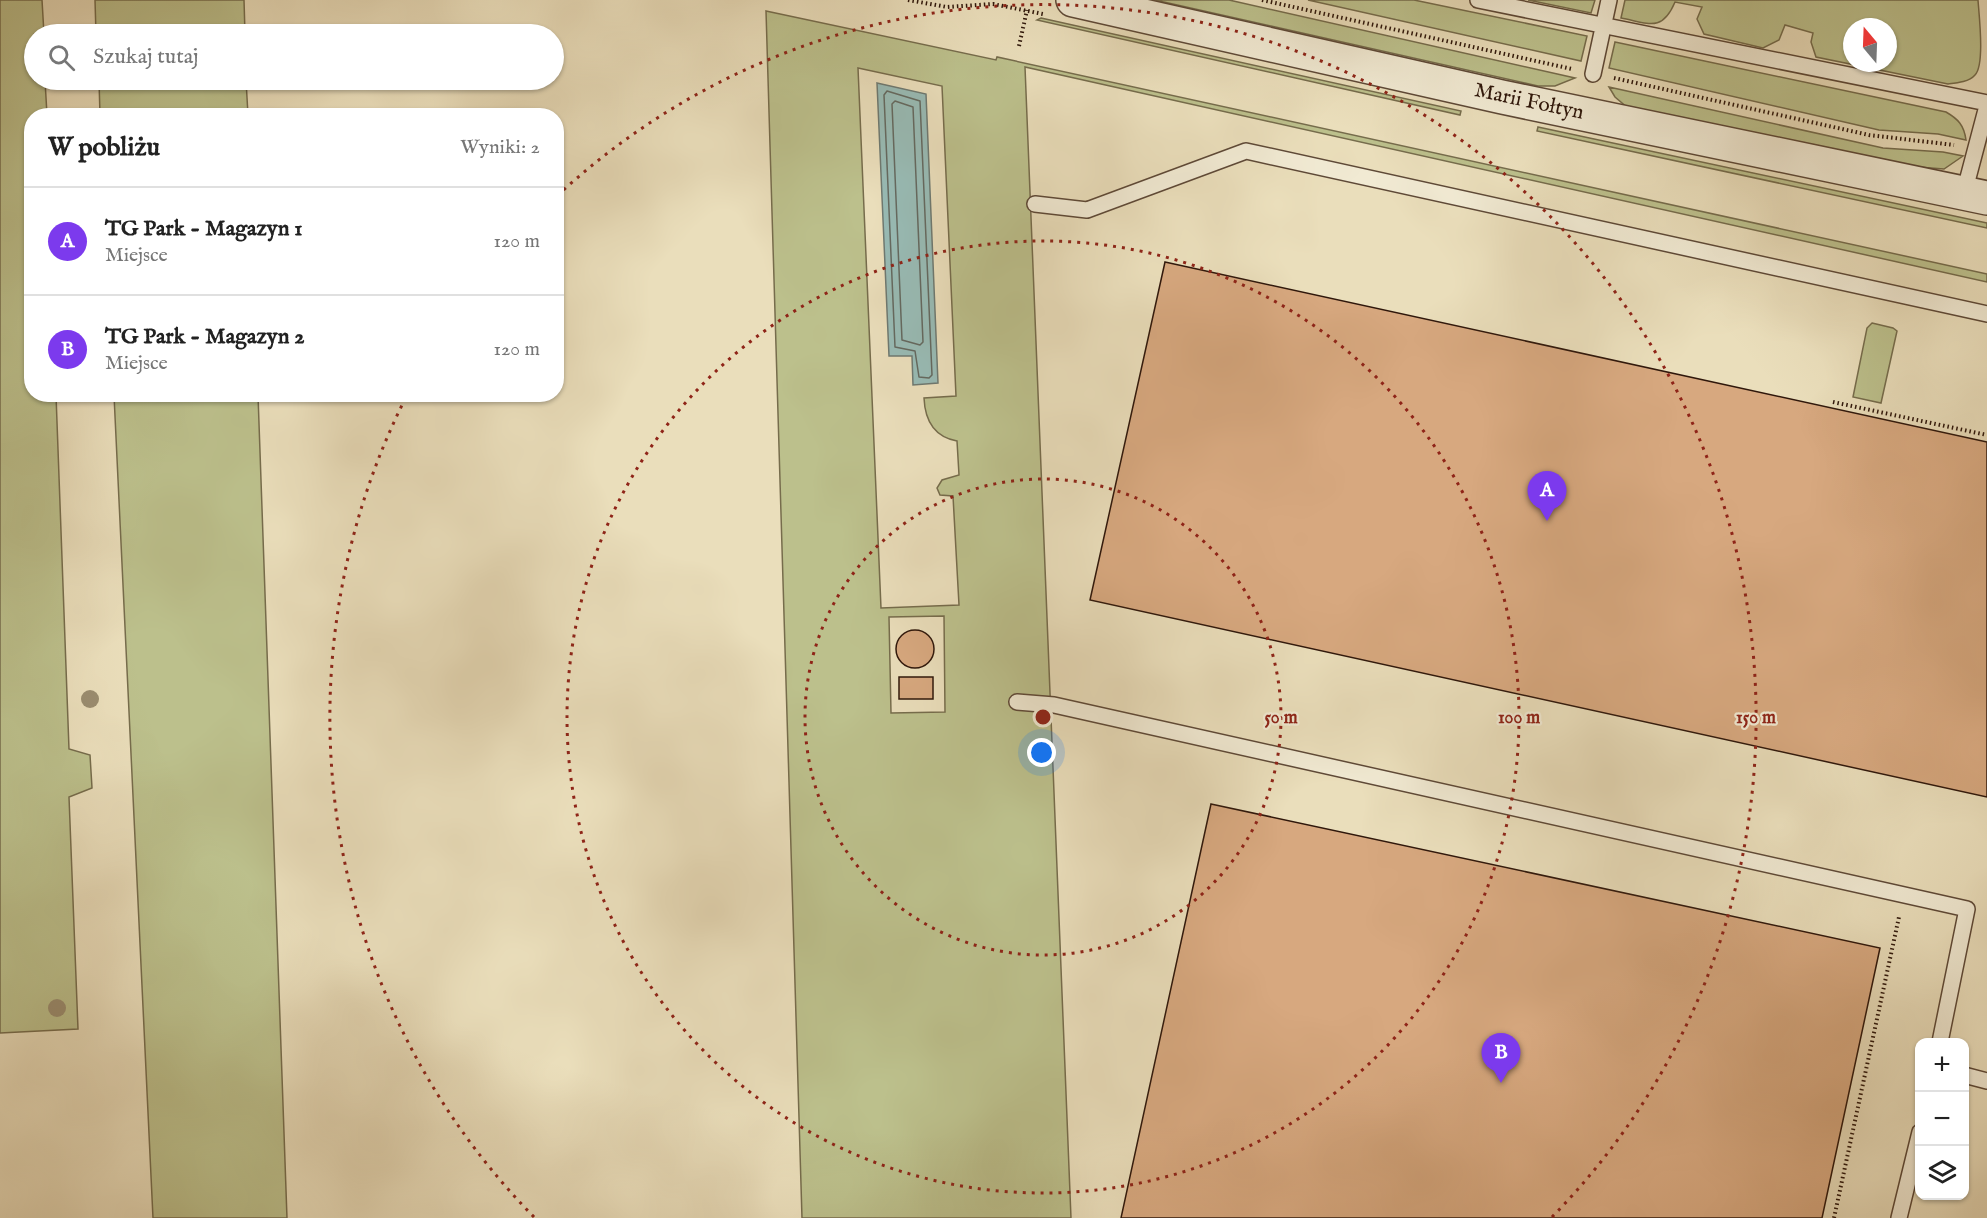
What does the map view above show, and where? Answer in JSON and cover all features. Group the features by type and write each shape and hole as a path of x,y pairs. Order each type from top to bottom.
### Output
{"street":[{"name":"Marii Fołtyn","path":"1073,0 1502,97 1976,195"}],"lane":[{"path":"1478,0 1987,104 1978,150 1976,195"},
{"path":"1593,74 1609,0"},
{"path":"1035,204 1087,210 1246,151 1987,314"},
{"path":"1017,702 1054,705 1967,909 1941,1038"},
{"path":"1969,1076 1987,1081"},
{"path":"1899,1218 1917,1146"}],"path":[{"path":"1262,0 1869,135 1941,142 1978,150"},
{"path":"1019,46 1027,10"},
{"path":"1833,402 1987,435"},
{"path":"1834,1218 1904,895"}],"green space":[{"path":"0,0 42,0 43,24 24,24 24,90 46,90 47,108 24,108 24,402 56,402 69,749 90,755 92,788 69,797 78,1029 0,1033"},
{"path":"95,0 244,0 245,24 96,24"},
{"path":"1155,0 1229,0 1575,78 1555,86 1538,86"},
{"path":"1308,0 1414,0 1587,36 1581,61"},
{"path":"1528,0 1595,0 1591,13"},
{"path":"1625,0 1978,0 1980,61 1978,70 1970,79 1948,84 1889,72 1897,72 1897,18 1843,18 1843,63 1816,57 1811,42 1813,33 1785,25 1779,40 1763,48 1704,34 1697,19 1702,7 1675,2 1665,18 1653,24 1621,18"},
{"path":"766,11 996,60 997,57 1987,274 1987,282 1025,67 1071,1218 802,1218","holes":["858,68 942,86 956,396 924,398 926,414 933,427 943,436 957,441 959,475 942,480 937,488 940,495 953,496 959,605 881,608","944,616 945,712 891,713 889,617"]},
{"path":"1041,18 1461,111 1460,115 1037,20"},
{"path":"1615,42 1946,112 1960,123 1966,140 1938,134 1879,130 1609,68"},
{"path":"1609,87 1883,148 1943,152 1963,156 1944,169 1918,167 1628,108 1615,97"},
{"path":"99,90 247,90 248,108 100,108"},
{"path":"1538,127 1987,223 1987,228 1537,131"},
{"path":"1872,323 1897,331 1881,403 1853,397 1867,328"},
{"path":"114,402 258,402 287,1218 153,1218"}],"water":[{"path":"877,83 926,94 938,383 913,385 912,356 889,356"}],"building":[{"path":"1165,262 1987,442 1987,797 1090,600"},
{"path":"915,630 929,635 934,649 929,663 915,668 901,663 896,649 901,635"},
{"path":"899,677 933,677 933,699 899,699"},
{"path":"1211,804 1880,948 1822,1218 1121,1218"}],"place":[{"name":"TG Park - Magazyn 1","path":"1547,521"},
{"name":"TG Park - Magazyn 2","path":"1501,1083"}]}
